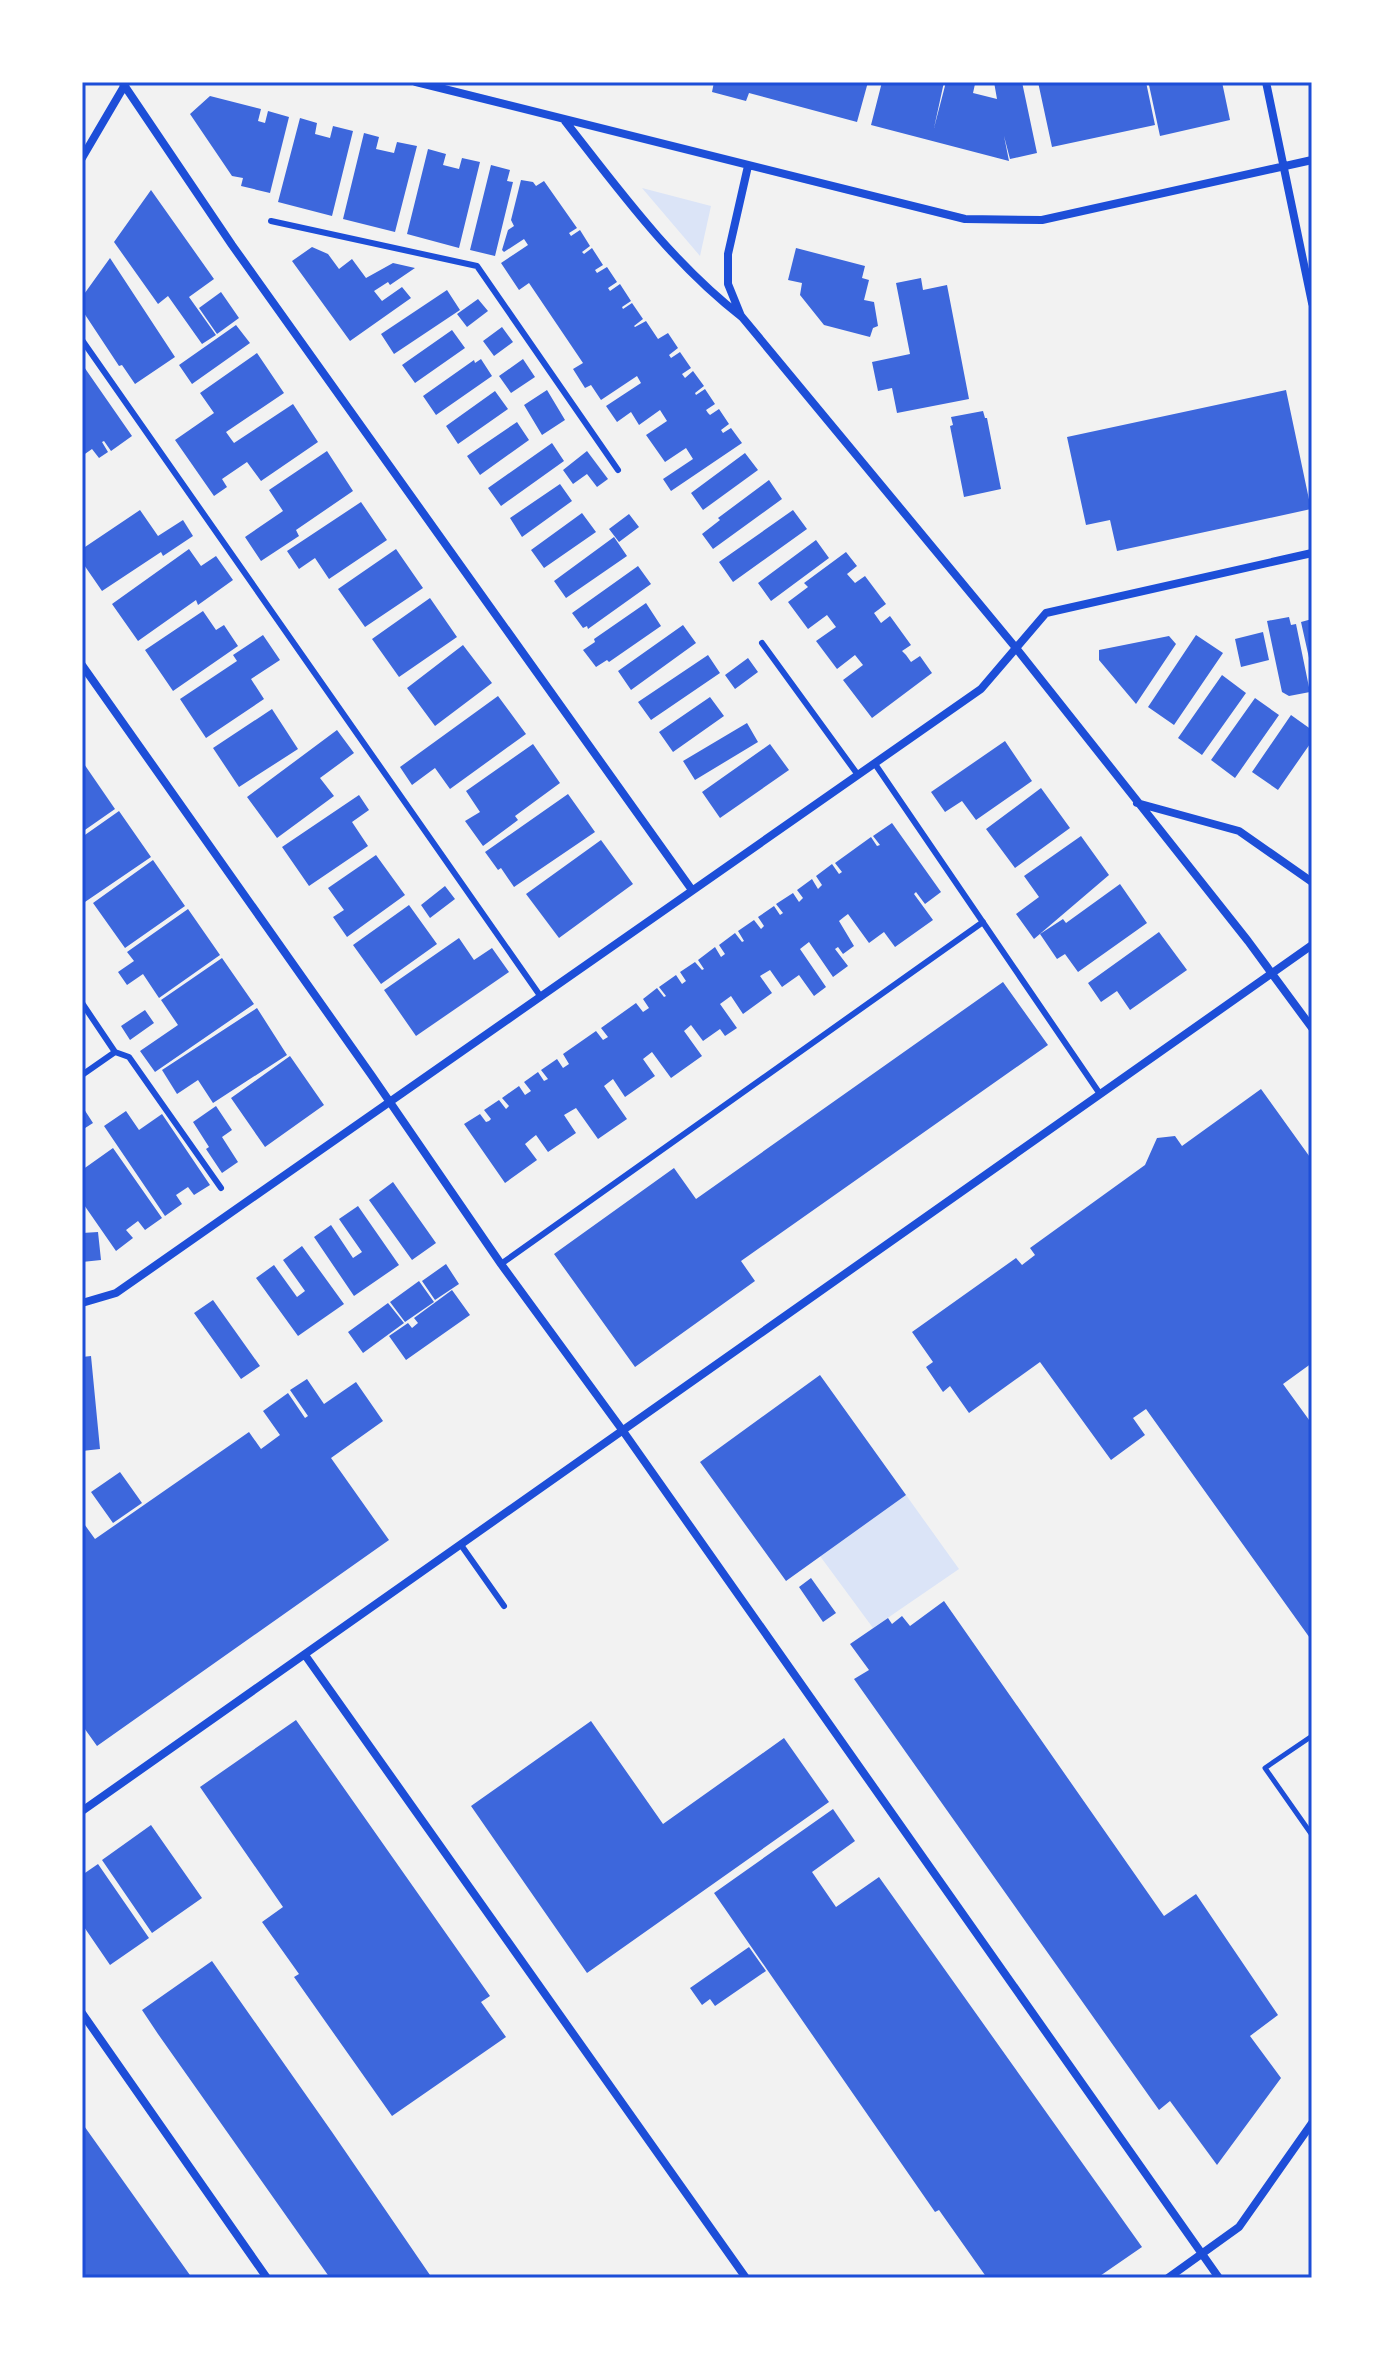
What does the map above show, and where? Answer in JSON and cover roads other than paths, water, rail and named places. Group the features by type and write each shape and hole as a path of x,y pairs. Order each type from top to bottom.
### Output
{"street":[{"path":"416,82 965,219 1036,221 1312,160"},
{"path":"1266,82 1312,303"},
{"path":"82,158 124,83 232,245 692,890"},
{"path":"565,121 681,262 707,290 742,317 1016,648 1272,972 1312,1028"},
{"path":"742,317 728,284 728,254 748,166"},
{"path":"82,1303 116,1293 981,689 1046,613 1312,553"},
{"path":"82,665 501,1264 623,1431 1219,2278"},
{"path":"1137,803 1239,831 1312,882"},
{"path":"82,1811 1312,945"},
{"path":"305,1655 746,2278"},
{"path":"82,2013 267,2278"},
{"path":"1168,2278 1239,2227 1312,2123"}],"lane":[{"path":"271,221 477,266 618,470"},
{"path":"82,340 541,997"},
{"path":"762,643 858,775"},
{"path":"875,764 1100,1094"},
{"path":"501,1264 983,922"},
{"path":"82,1003 115,1052 129,1057 221,1188"},
{"path":"82,1075 115,1052"},
{"path":"461,1545 504,1606"}]}
